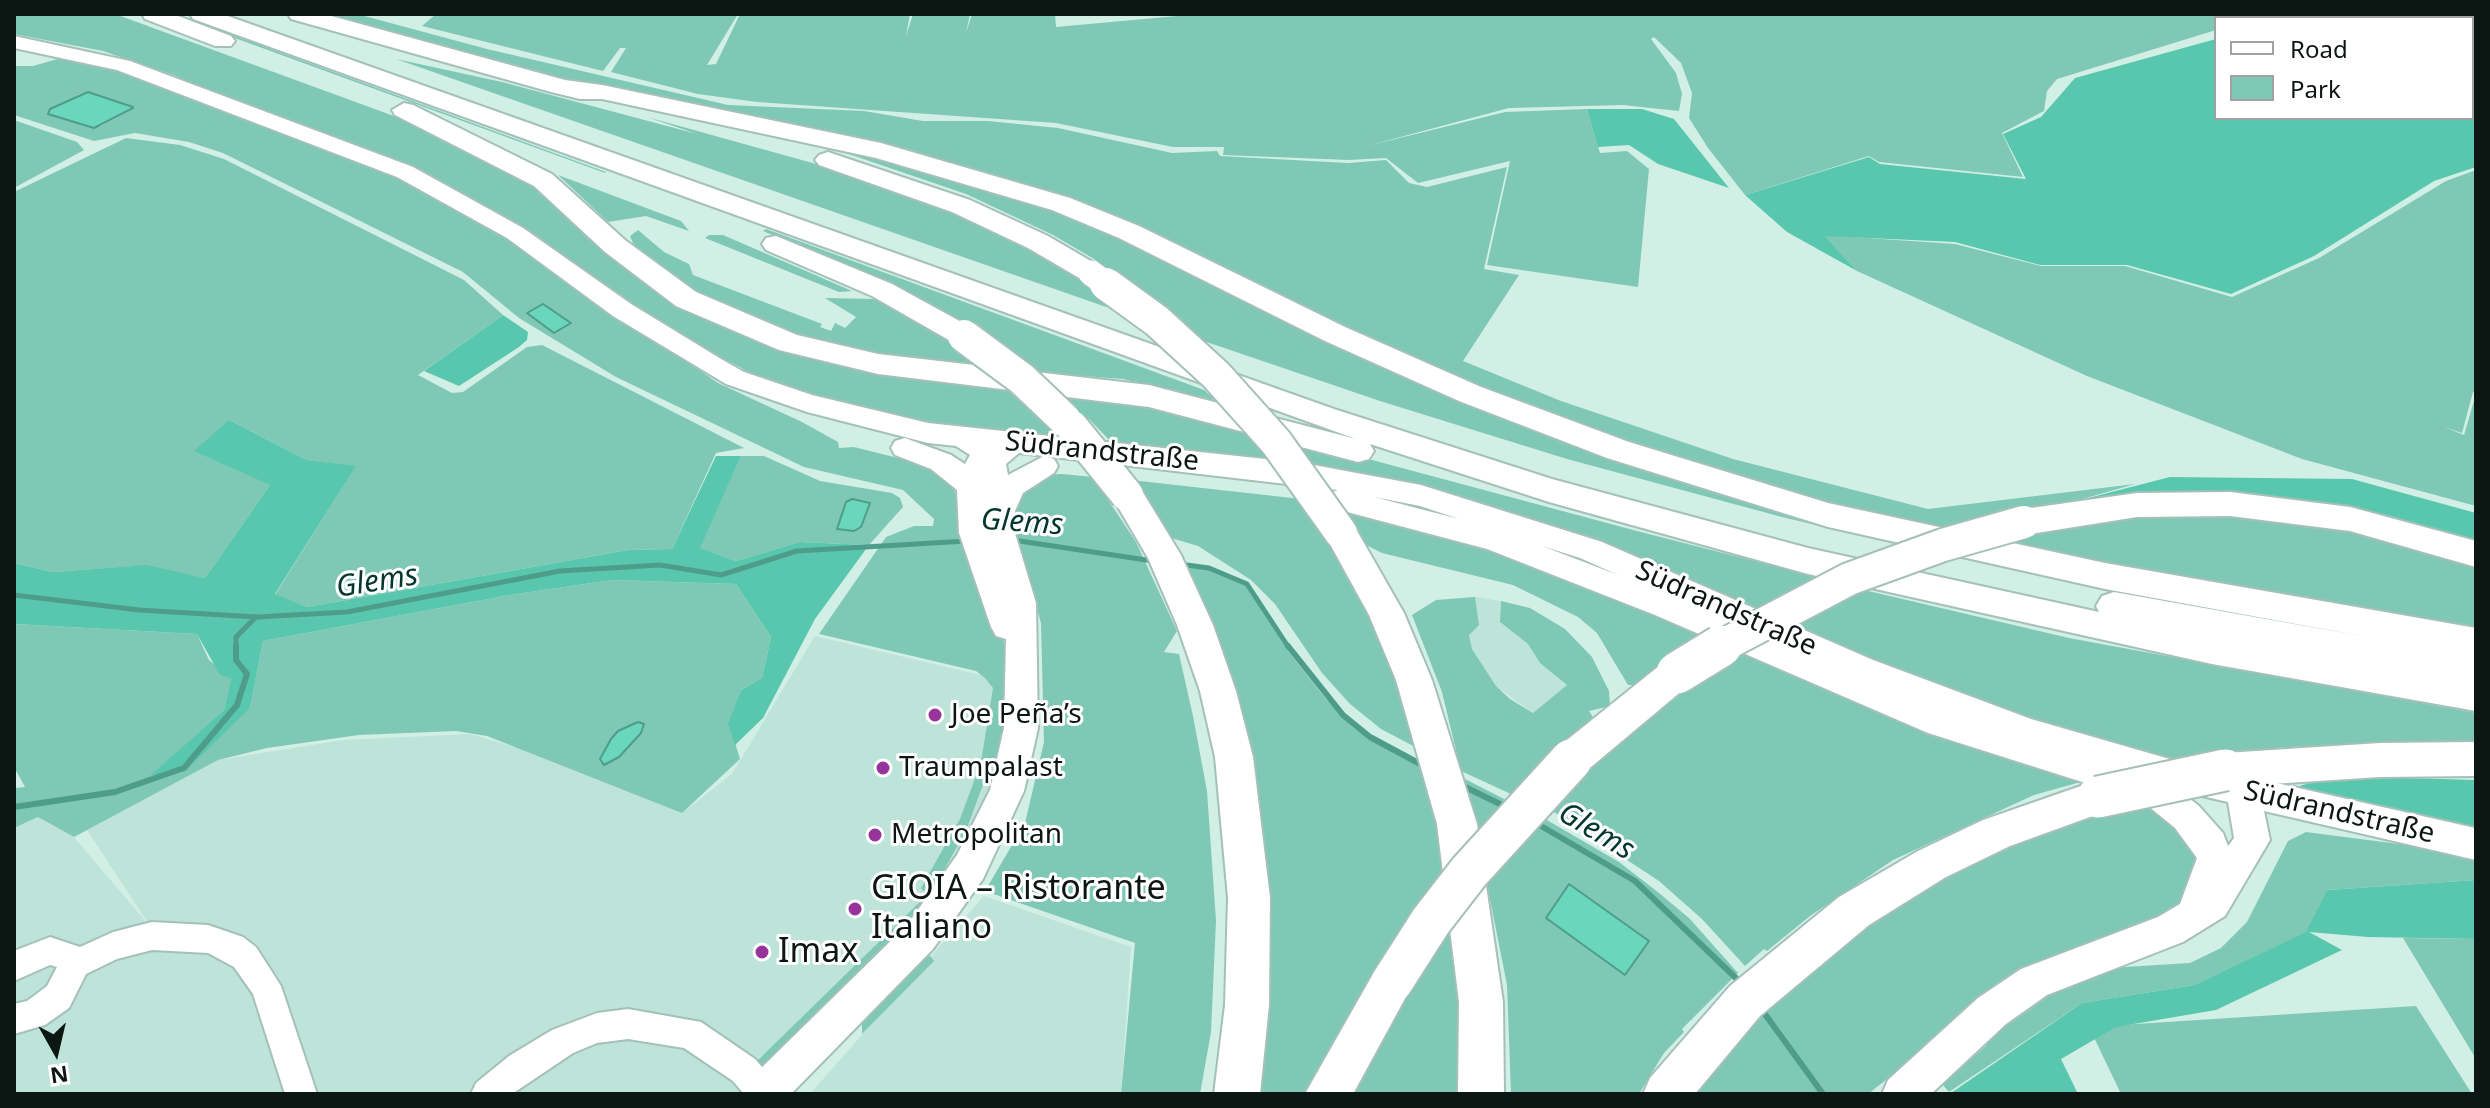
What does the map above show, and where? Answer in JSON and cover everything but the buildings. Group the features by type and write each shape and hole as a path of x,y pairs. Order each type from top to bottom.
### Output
{"highway":[{"path":"134,14 192,20 404,110 780,245 882,290 964,336 1013,372 1068,424 1132,502 1164,555 1195,625 1227,724 1244,837 1249,951 1237,1094"},
{"path":"153,14 192,20 1323,417 1549,490 1666,523 2021,610 2212,649 2476,696"},
{"path":"246,14 417,60 567,95 607,100"},
{"path":"246,14 1326,397 1579,476 1790,532 2018,586 2233,629 2476,671"},
{"path":"299,14 904,184 1011,228 1091,273 1157,321 1216,375 1276,442 1341,533 1386,613 1429,722 1457,824 1481,1002 1481,1094"},
{"path":"560,87 602,92 881,151 1033,194 1129,232 1335,334 1470,394 1618,450 1828,515 2105,576 2476,642"},
{"path":"404,110 543,180 615,246 686,299 789,343 878,364 1149,396 1596,514 1666,523"},
{"path":"1328,1094 1431,921 1469,872 1571,760 1677,673 1758,624 1849,579 1943,545 2024,522 2137,505 2259,506 2350,519 2415,534 2476,554"},
{"path":"1666,1094 1703,1047 1783,967 1854,911 1932,864 1997,833 2098,797 2149,784 2238,792 2350,761 2476,759"}],"main road":[{"path":"14,42 136,69 433,186 515,233 622,310 735,378 757,396 837,429 905,448 941,462 962,476 971,487 994,555 1008,631 1019,645 1024,687 1007,791 970,867 920,937 764,1094"},
{"name":"Südrandstraße","path":"735,378 868,421 963,437 1039,456 1288,491 1391,511 1493,539 1653,601 1940,723 2154,791 2238,792"},
{"path":"963,437 980,448 994,468 992,504 984,521"},
{"name":"Südrandstraße","path":"905,448 989,460 1039,456 1303,473 1421,496 1503,519 1669,582 1809,646 1976,713 2112,758 2390,837 2475,844"},
{"path":"984,521 1039,456"},
{"path":"971,487 974,472 989,460"},
{"path":"2154,791 2187,817 2210,844 2215,858"},
{"path":"2193,915 2238,792"},
{"path":"1902,1094 1992,1011 2034,982 2170,930 2212,904 2252,840 2238,792"}],"street":[{"path":"72,966 113,946 152,936 208,939 232,947 245,957 266,986 301,1094"},
{"path":"14,966 50,951 69,957 72,966 71,976 58,997 34,1014 14,1019"},
{"path":"487,1094 520,1067 563,1041 597,1028 628,1024 690,1033 744,1070 764,1094"}],"shaded area":[{"path":"2476,14 2476,167 2434,181 2314,256 2231,294 2127,265 2040,265 1955,242 1825,236 1857,271 1787,232 1745,195 1869,157 1880,164 2026,179 2003,134 2041,117 2075,78 2214,40 2214,120 2474,120 2474,16 2304,16"},
{"path":"88,92 133,108 94,128 48,114 50,109"},
{"path":"1587,109 1642,109 1674,119 1729,188 1658,164 1629,145 1598,147"},
{"path":"543,304 571,323 554,333 527,313"},
{"path":"503,315 528,332 527,340 519,347 459,386 424,371"},
{"path":"229,420 307,460 356,466 275,594 307,607 628,550 672,549 716,456 741,456 700,548 736,561 800,542 869,545 815,619 763,718 735,745 728,724 741,690 762,678 771,637 736,584 612,580 510,595 263,641 250,708 185,771 150,776 224,710 231,678 220,675 197,634 14,624 14,563 53,572 146,565 205,578 270,485 194,451"},
{"path":"2170,477 2352,479 2476,513 2476,547 2409,526 2065,504"},
{"path":"852,499 870,503 861,527 854,531 837,529 846,502"},
{"path":"1475,597 1501,601 1500,622 1528,644 1540,663 1567,685 1533,713 1496,686 1472,649 1469,635 1478,625"},
{"path":"815,636 1002,680 1001,736 985,811 929,906 770,1067 737,1094 14,1094 14,828 38,817 74,837 152,929 87,830 218,760 343,740 470,734 601,772 682,813 732,774"},
{"path":"638,722 644,724 641,733 619,757 604,765 600,759 611,739 618,731"},
{"path":"2334,776 2476,780 2476,827 2366,810 2227,781 2296,787"},
{"path":"2476,880 2476,939 2368,937 2309,932 2342,950 2216,1010 2116,1027 2061,1059 2078,1094 1951,1093 2082,1003 2194,985 2306,932 2327,890"},
{"path":"1569,884 1649,941 1625,975 1546,918"},
{"path":"984,896 1131,947 1121,1094 810,1094"}],"green space":[{"path":"14,14 115,14 465,142 503,160 733,327 1001,384 1066,444 897,424 752,378 742,368 669,332 540,242 176,76 103,51 14,34"},
{"path":"169,14 175,14 606,172 605,173"},
{"path":"326,14 357,14 487,49 728,105 864,111 923,121 988,121 1058,128 1172,153 1217,151 1220,156 1348,163 1386,160 1409,183 1427,187 1507,167 1484,269 1519,275 1463,361 1561,401 1733,459 1928,509 2135,484 2065,504 1939,532 1899,523 1652,455 1446,377 1091,211 429,45"},
{"path":"436,14 738,14 707,65 716,64 740,14 910,14 906,36 913,14 970,14 966,33 972,14 1055,14 1056,27 1199,14 2284,14 2214,16 2214,31 2057,79 2047,91 2044,111 2002,133 2023,177 1879,162 1869,156 1745,195 1689,118 1692,93 1681,63 1654,37 1651,39 1676,73 1682,94 1679,111 1623,105 1509,108 1367,146 1505,112 1587,109 1600,153 1627,151 1649,169 1638,287 1487,265 1510,161 1418,183 1386,158 1349,160 1223,155 1224,147 1173,147 1056,123 757,102 698,94 611,72 626,48 620,48 603,71 422,26"},
{"path":"61,58 122,70 401,176 495,228 718,383 802,422 838,442 839,448 854,447 930,466 953,487 1003,633 1008,695 999,757 989,768 966,831 945,868 938,895 765,1065 754,1064 927,895 921,888 960,819 981,762 993,688 985,678 976,671 819,634 886,537 914,526 933,526 934,519 903,490 804,467 616,377 519,318 463,272 223,153 189,142 135,133 94,141 14,115 14,66 33,66","holes":["80,94 131,110 101,126 90,127 48,114"]},
{"path":"396,59 502,82 697,134 647,117 852,174 966,215 1004,234 1081,279 1132,316"},
{"path":"14,120 77,142 84,150 14,188"},
{"path":"126,138 180,145 224,159 464,280 503,315 418,375 452,393 463,392 527,347 542,345 744,448 716,453 672,549 628,550 307,607 275,595 355,467 307,460 229,420 270,485 205,578 138,566 53,572 14,563 14,192"},
{"path":"837,150 881,157 1054,207 1339,343 1910,542 1900,545 1782,517 1567,459 1380,401 1192,337 1094,259 1053,235 966,194"},
{"path":"2476,170 2476,392 2473,392 2462,433 2444,427 2464,435 2476,394 2476,506 2302,459 2087,376 1857,271 1824,235 1955,244 2041,266 2125,266 2232,297 2319,258 2446,181"},
{"path":"558,175 681,221 689,231 646,216 608,222"},
{"path":"766,229 1204,390 1215,400 1123,379 1030,372 893,286 763,231"},
{"path":"638,230 664,252 689,264 693,275 822,324 820,327 831,331 835,323 845,328 856,317 825,298 875,299 953,344 982,368 880,355 799,337 701,296 636,250 630,236"},
{"path":"723,235 852,291 839,292 705,238"},
{"path":"1065,398 1123,401 1243,426 1274,465 1116,447 1089,419 1075,415"},
{"path":"1290,438 1817,577 1747,613 1627,562 1316,472"},
{"path":"741,456 764,456 820,481 892,493 900,498 903,507 869,545 800,542 736,561 699,548"},
{"path":"1037,475 1093,477 1136,542 1177,631 1164,652 1179,654 1193,716 1207,791 1216,921 1211,1032 1200,1094 1121,1094 1135,943 985,891 1025,823 1044,742 1041,623 1015,532 1023,527 1015,526 1012,502"},
{"path":"1131,480 1301,499 1327,536 1368,610 1399,682 1417,748 1381,729 1350,704 1322,673 1275,604 1251,580 1198,546 1168,537"},
{"path":"1340,506 1466,539 1709,633 1638,685 1628,685 1597,633 1578,617 1513,585 1382,553 1366,545"},
{"path":"2160,512 2306,520 2476,563 2476,634 1990,543"},
{"path":"1185,566 1210,570 1246,585 1288,651 1326,699 1369,738 1423,767 1448,865 1310,1094 1255,1094 1265,952"},
{"path":"612,580 736,584 771,637 762,678 741,690 729,724 740,759 682,813 487,736 456,731 359,735 267,748 218,760 74,837 38,817 14,828 14,788 25,787 14,767 14,624 197,634 209,660 231,678 224,710 158,770 250,708 263,641 510,595"},
{"path":"1864,590 2069,638 2476,713 2476,744 2368,743 2275,748 2159,763 2087,744 1779,628"},
{"path":"1475,597 1479,625 1469,635 1472,649 1496,686 1510,699 1533,713 1567,685 1540,663 1528,644 1500,622 1501,601 1530,608 1565,629 1592,657 1609,691 1610,706 1589,711 1595,720 1513,795 1461,771 1442,692 1412,615 1436,600"},
{"path":"1744,648 2084,781 2034,795 1893,860 1810,916 1745,966 1702,919 1659,881 1548,808 1645,713"},
{"path":"1463,778 1508,801 1478,834"},
{"path":"2148,795 2182,820 2204,871 2174,913 1976,1009 1868,1094 1680,1094 1800,967 2001,841"},
{"path":"1540,816 1619,862 1659,893 1689,918 1738,973 1682,1029 1684,1032 1664,1053 1639,1094 1511,1094 1507,985 1486,879"},
{"path":"2306,832 2476,854 2476,880 2327,890 2307,932 2194,985 2082,1003 1949,1092 1942,1084 1986,1046 1985,1041 2056,991 2109,968 2190,963 2221,948 2247,922 2288,841"},
{"path":"1454,922 1460,1021 1459,1094 1349,1094 1390,1014"},
{"path":"2403,938 2476,939 2476,1059"},
{"path":"928,953 934,961 862,1034 862,1023"},
{"path":"2416,1006 2472,1094 2121,1094 2089,1027"}],"waterway":[{"name":"Glems","path":"1013,540 1153,561"},
{"name":"Glems","path":"14,595 139,610 257,617 347,612 560,571 660,565 721,575 797,551 967,541"},
{"name":"Glems","path":"1179,564 1209,568 1247,584 1289,648"},
{"path":"14,807 115,792 184,768 237,705 247,674 236,660 236,637 256,617"},
{"name":"Glems","path":"1288,646 1343,715 1370,737 1424,766"},
{"name":"Glems","path":"1461,785 1506,807"},
{"name":"Glems","path":"1536,823 1635,881 1741,983"},
{"name":"Glems","path":"1762,1010 1823,1094"}],"place":[{"name":"Joe Peña’s","path":"935,715"},
{"name":"Traumpalast","path":"883,768"},
{"name":"Metropolitan","path":"875,835"},
{"name":"GIOIA – Ristorante Italiano","path":"855,909"},
{"name":"Imax","path":"762,952"}]}
